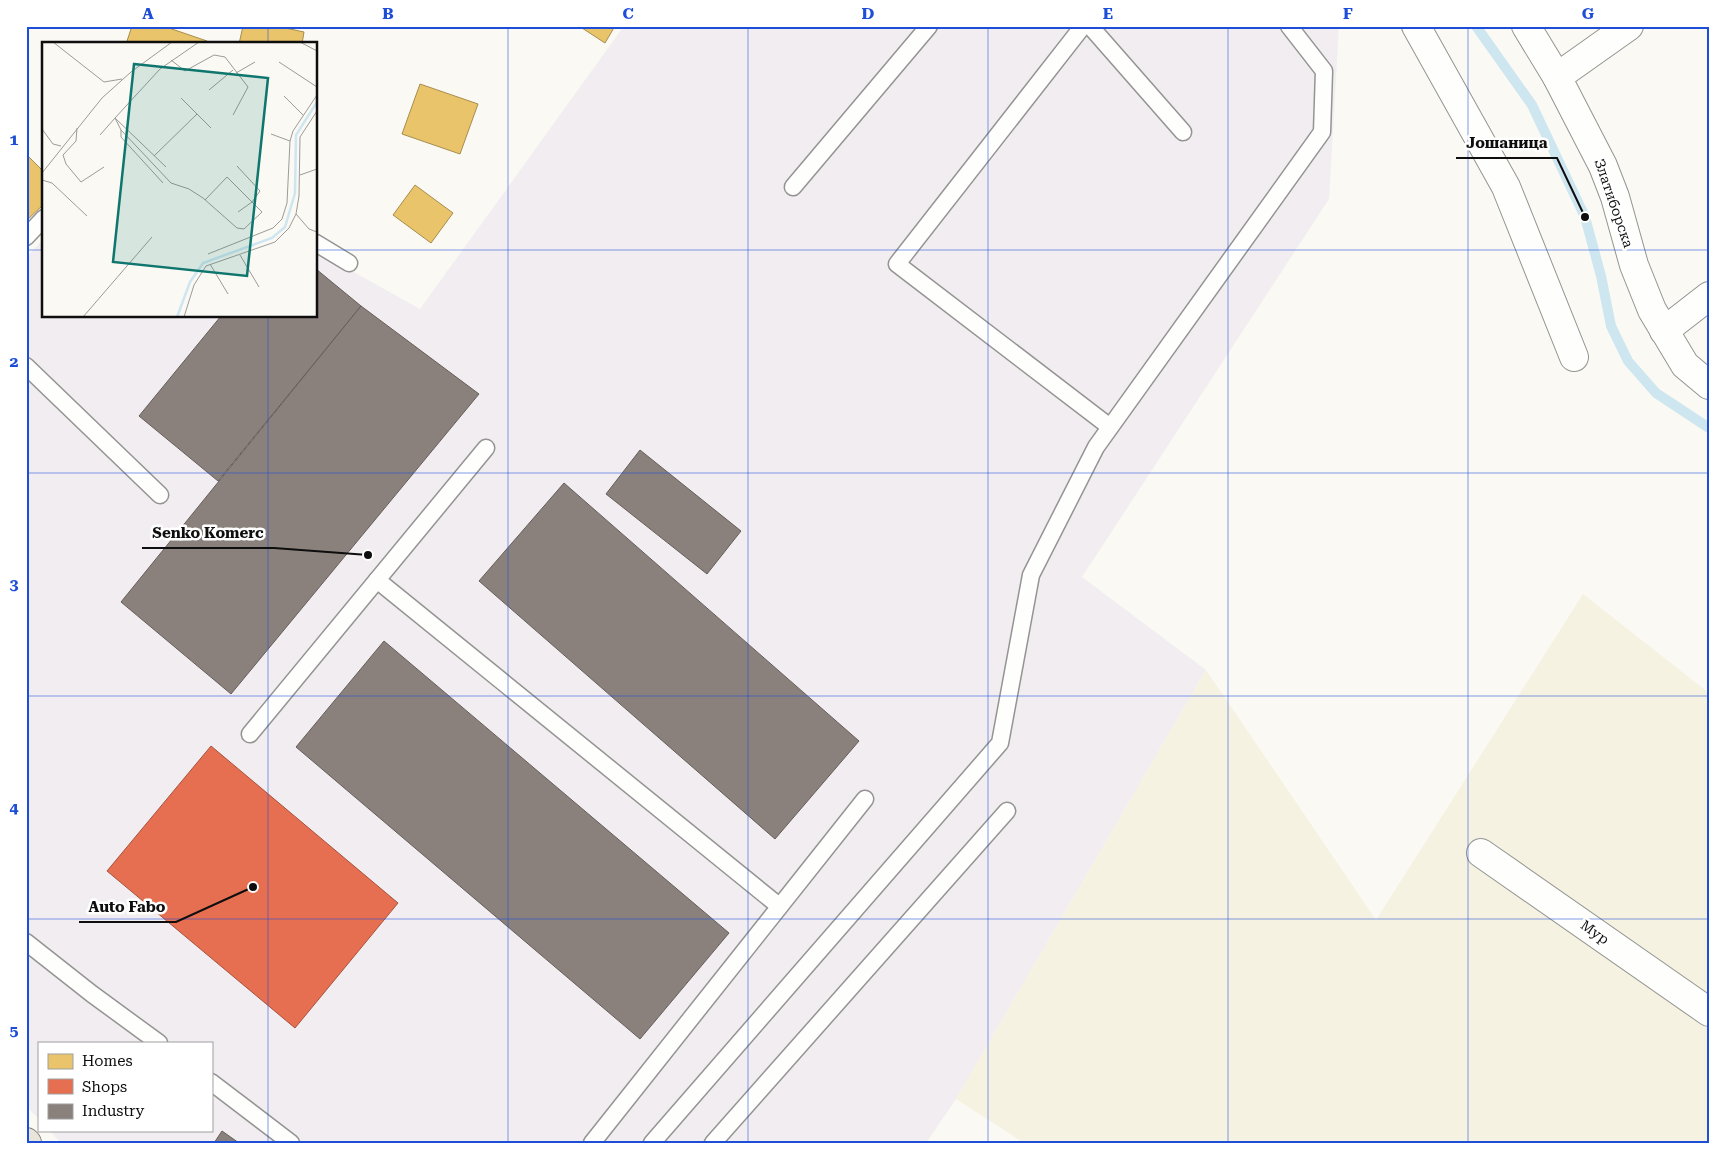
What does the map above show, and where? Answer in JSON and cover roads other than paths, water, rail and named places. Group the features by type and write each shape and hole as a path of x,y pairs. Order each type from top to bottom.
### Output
{"street":[{"path":"1416,26 1506,187 1574,356"},
{"name":"Златиборска","path":"1526,26 1557,77 1603,166 1615,197 1634,265 1652,310 1685,365 1709,385"},
{"path":"1557,77 1629,26"},
{"path":"1664,332 1709,296"},
{"name":"Мур","path":"1481,853 1709,1012"}],"lane":[{"path":"793,187 929,26"},
{"path":"1083,26 897,264 1110,427"},
{"path":"1090,26 1183,132"},
{"path":"652,1143 1000,743 1031,575 1096,447 1322,132 1324,71 1289,26"},
{"path":"26,237 42,220"},
{"path":"318,244 349,263"},
{"path":"26,366 160,495"},
{"path":"250,734 486,448"},
{"path":"377,580 779,906"},
{"path":"592,1143 865,799"},
{"path":"713,1143 1006,811"},
{"path":"26,942 158,1042"},
{"path":"212,1083 291,1143"}],"waterway":[{"path":"1476,26 1532,105 1585,217 1601,276 1611,326 1628,361 1656,393 1709,428"}],"place":[{"name":"Јошаница","path":"1585,217"},
{"name":"Senko Komerc","path":"368,555"},
{"name":"Auto Fabo","path":"253,887"}]}
